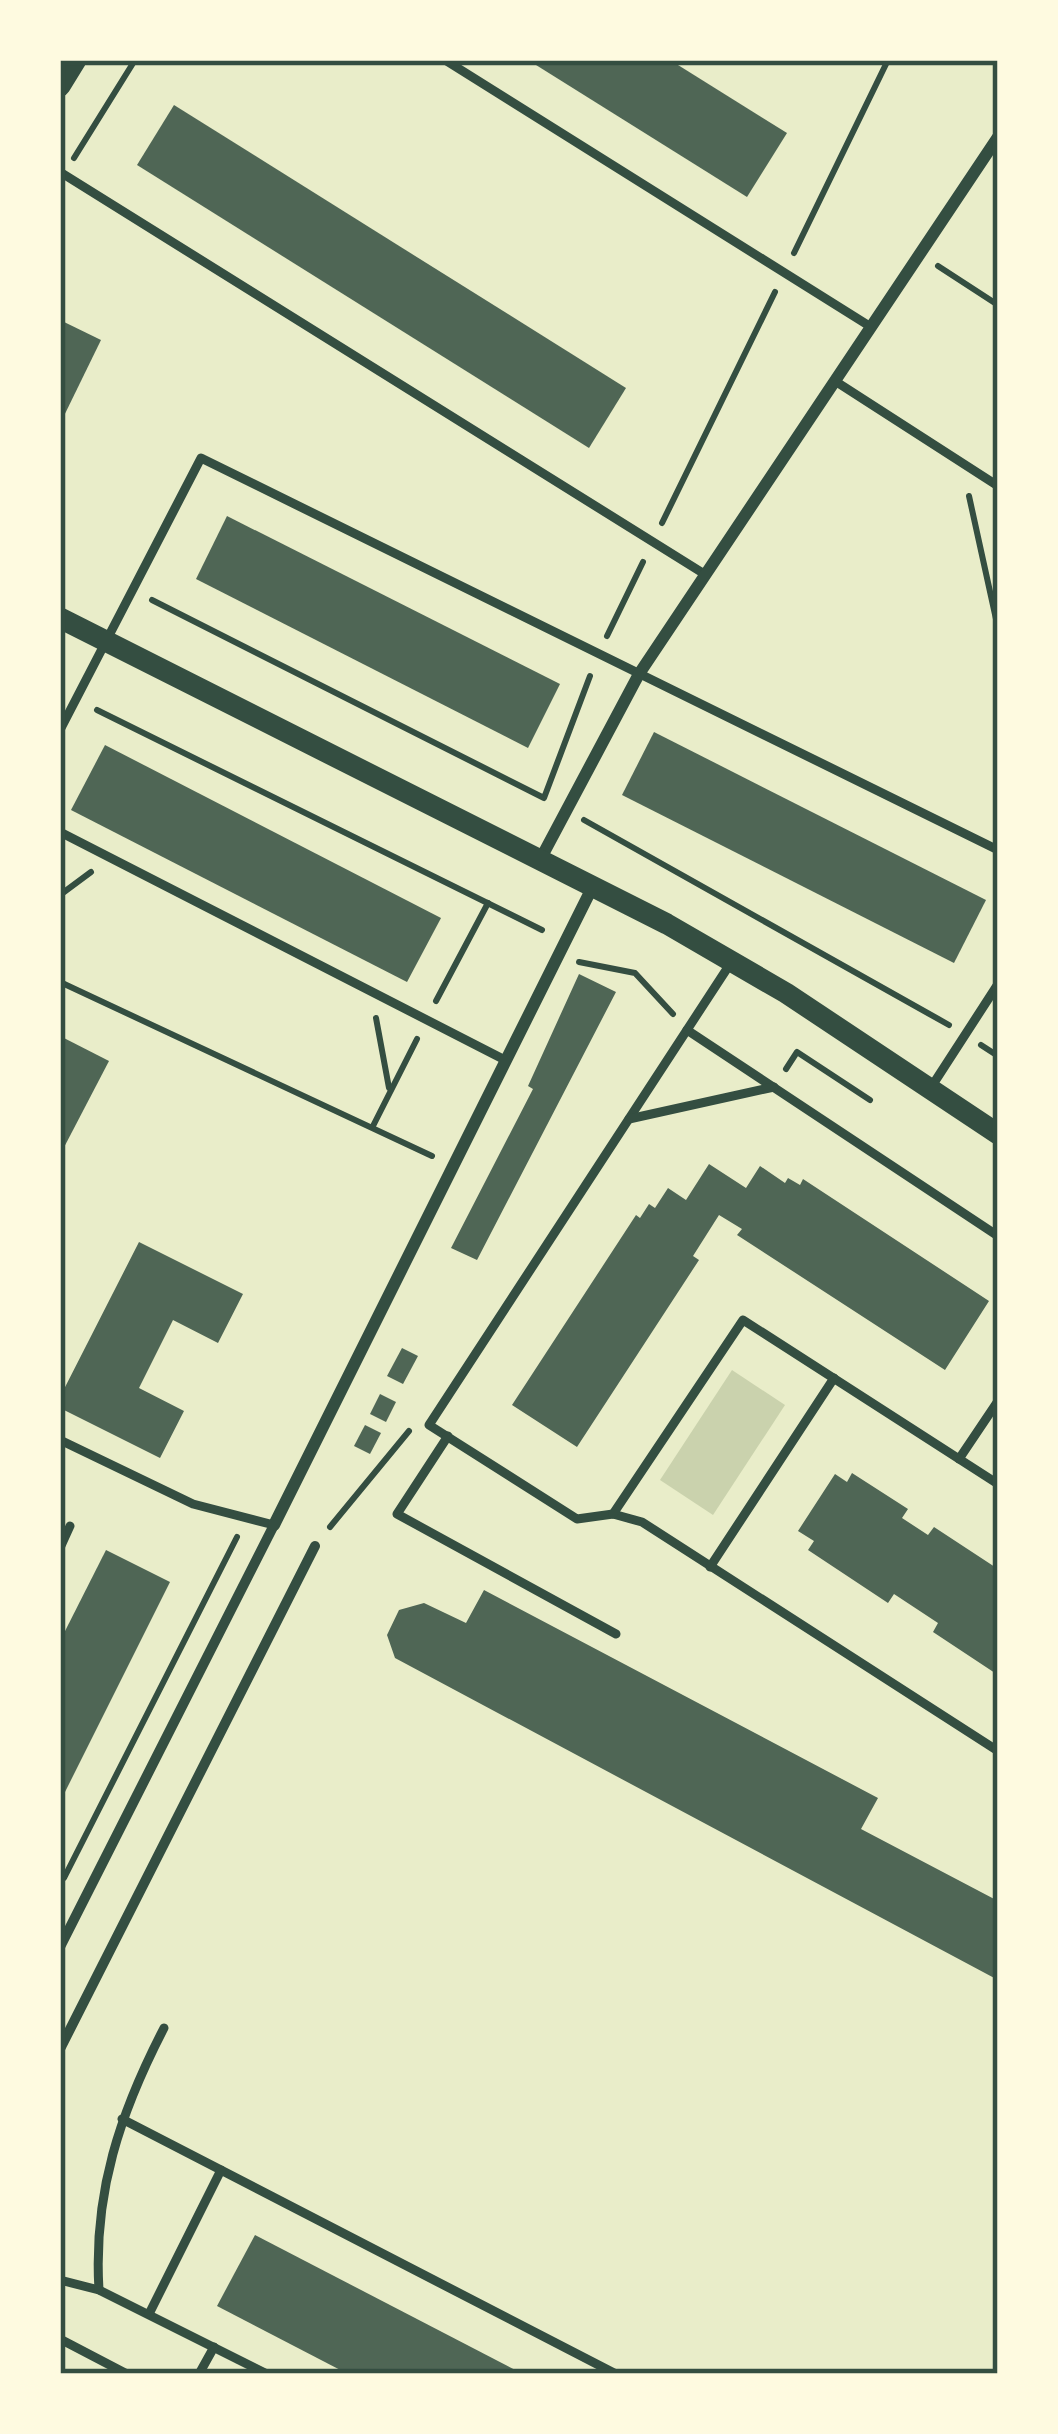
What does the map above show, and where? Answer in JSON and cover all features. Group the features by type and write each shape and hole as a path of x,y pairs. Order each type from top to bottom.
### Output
{"street":[{"path":"60,86 76,60"},
{"path":"540,860 639,674 998,137"},
{"path":"60,617 732,960 998,1134"},
{"path":"60,1947 592,886"},
{"path":"60,2049 315,1546"}],"lane":[{"path":"445,60 872,327"},
{"path":"62,173 706,575"},
{"path":"835,381 998,486"},
{"path":"60,730 201,458 998,850"},
{"path":"60,832 506,1060"},
{"path":"732,960 430,1425 577,1519 613,1514 642,1522 998,1751"},
{"path":"931,1089 998,984"},
{"path":"687,1030 998,1236"},
{"path":"629,1119 775,1087"},
{"path":"613,1514 743,1320 998,1484"},
{"path":"710,1567 834,1378"},
{"path":"959,1459 998,1401"},
{"path":"448,1436 398,1514 616,1634"},
{"path":"60,1440 193,1504 274,1526"},
{"path":"60,1548 70,1526"},
{"path":"99,2290 102,2185 122,2119 164,2028"},
{"path":"122,2119 616,2374"},
{"path":"149,2314 221,2170"},
{"path":"60,2280 99,2290 267,2374"},
{"path":"60,2339 127,2374"},
{"path":"199,2374 214,2347"}],"path":[{"path":"62,173 135,60"},
{"path":"133,590 544,798 598,654 888,60"},
{"path":"920,254 998,305"},
{"path":"962,463 998,628"},
{"path":"76,700 537,926 583,966 635,973 687,1030"},
{"path":"566,810 998,1056"},
{"path":"60,895 92,871 118,862"},
{"path":"373,1126 488,903"},
{"path":"60,982 453,1166"},
{"path":"372,992 390,1091"},
{"path":"794,1058 797,1052 870,1100"},
{"path":"315,1546 410,1430"},
{"path":"60,1887 246,1518"}],"green space":[{"path":"732,1370 785,1405 713,1515 660,1480"}],"building":[{"path":"528,60 670,60 787,133 747,197"},
{"path":"174,105 626,388 589,448 137,165"},
{"path":"60,320 101,340 60,424"},
{"path":"227,516 560,684 528,748 196,579"},
{"path":"654,732 986,900 954,963 622,795"},
{"path":"105,745 441,918 407,982 71,810"},
{"path":"579,974 616,992 477,1260 451,1248 533,1089 528,1086"},
{"path":"60,1036 109,1061 60,1155"},
{"path":"709,1164 746,1188 760,1166 785,1183 788,1178 800,1185 803,1179 989,1301 945,1370 737,1235 742,1229 719,1215 693,1256 699,1260 577,1447 512,1405 636,1215 640,1218 649,1204 655,1208 668,1188 686,1200"},
{"path":"139,1242 243,1294 218,1343 173,1320 139,1388 184,1411 160,1458 60,1408 60,1397"},
{"path":"402,1348 418,1356 403,1384 387,1376"},
{"path":"380,1394 396,1402 386,1422 370,1414"},
{"path":"365,1425 381,1433 370,1454 354,1446"},
{"path":"852,1473 908,1509 902,1518 928,1535 934,1527 998,1569 998,1675 933,1632 938,1623 894,1594 888,1603 808,1550 814,1541 798,1531 835,1474 847,1482"},
{"path":"106,1550 170,1582 60,1802 60,1641"},
{"path":"484,1590 878,1798 861,1829 998,1901 998,1980 395,1658 387,1635 399,1610 424,1603 466,1623"},
{"path":"255,2235 523,2374 348,2374 217,2306"}]}
